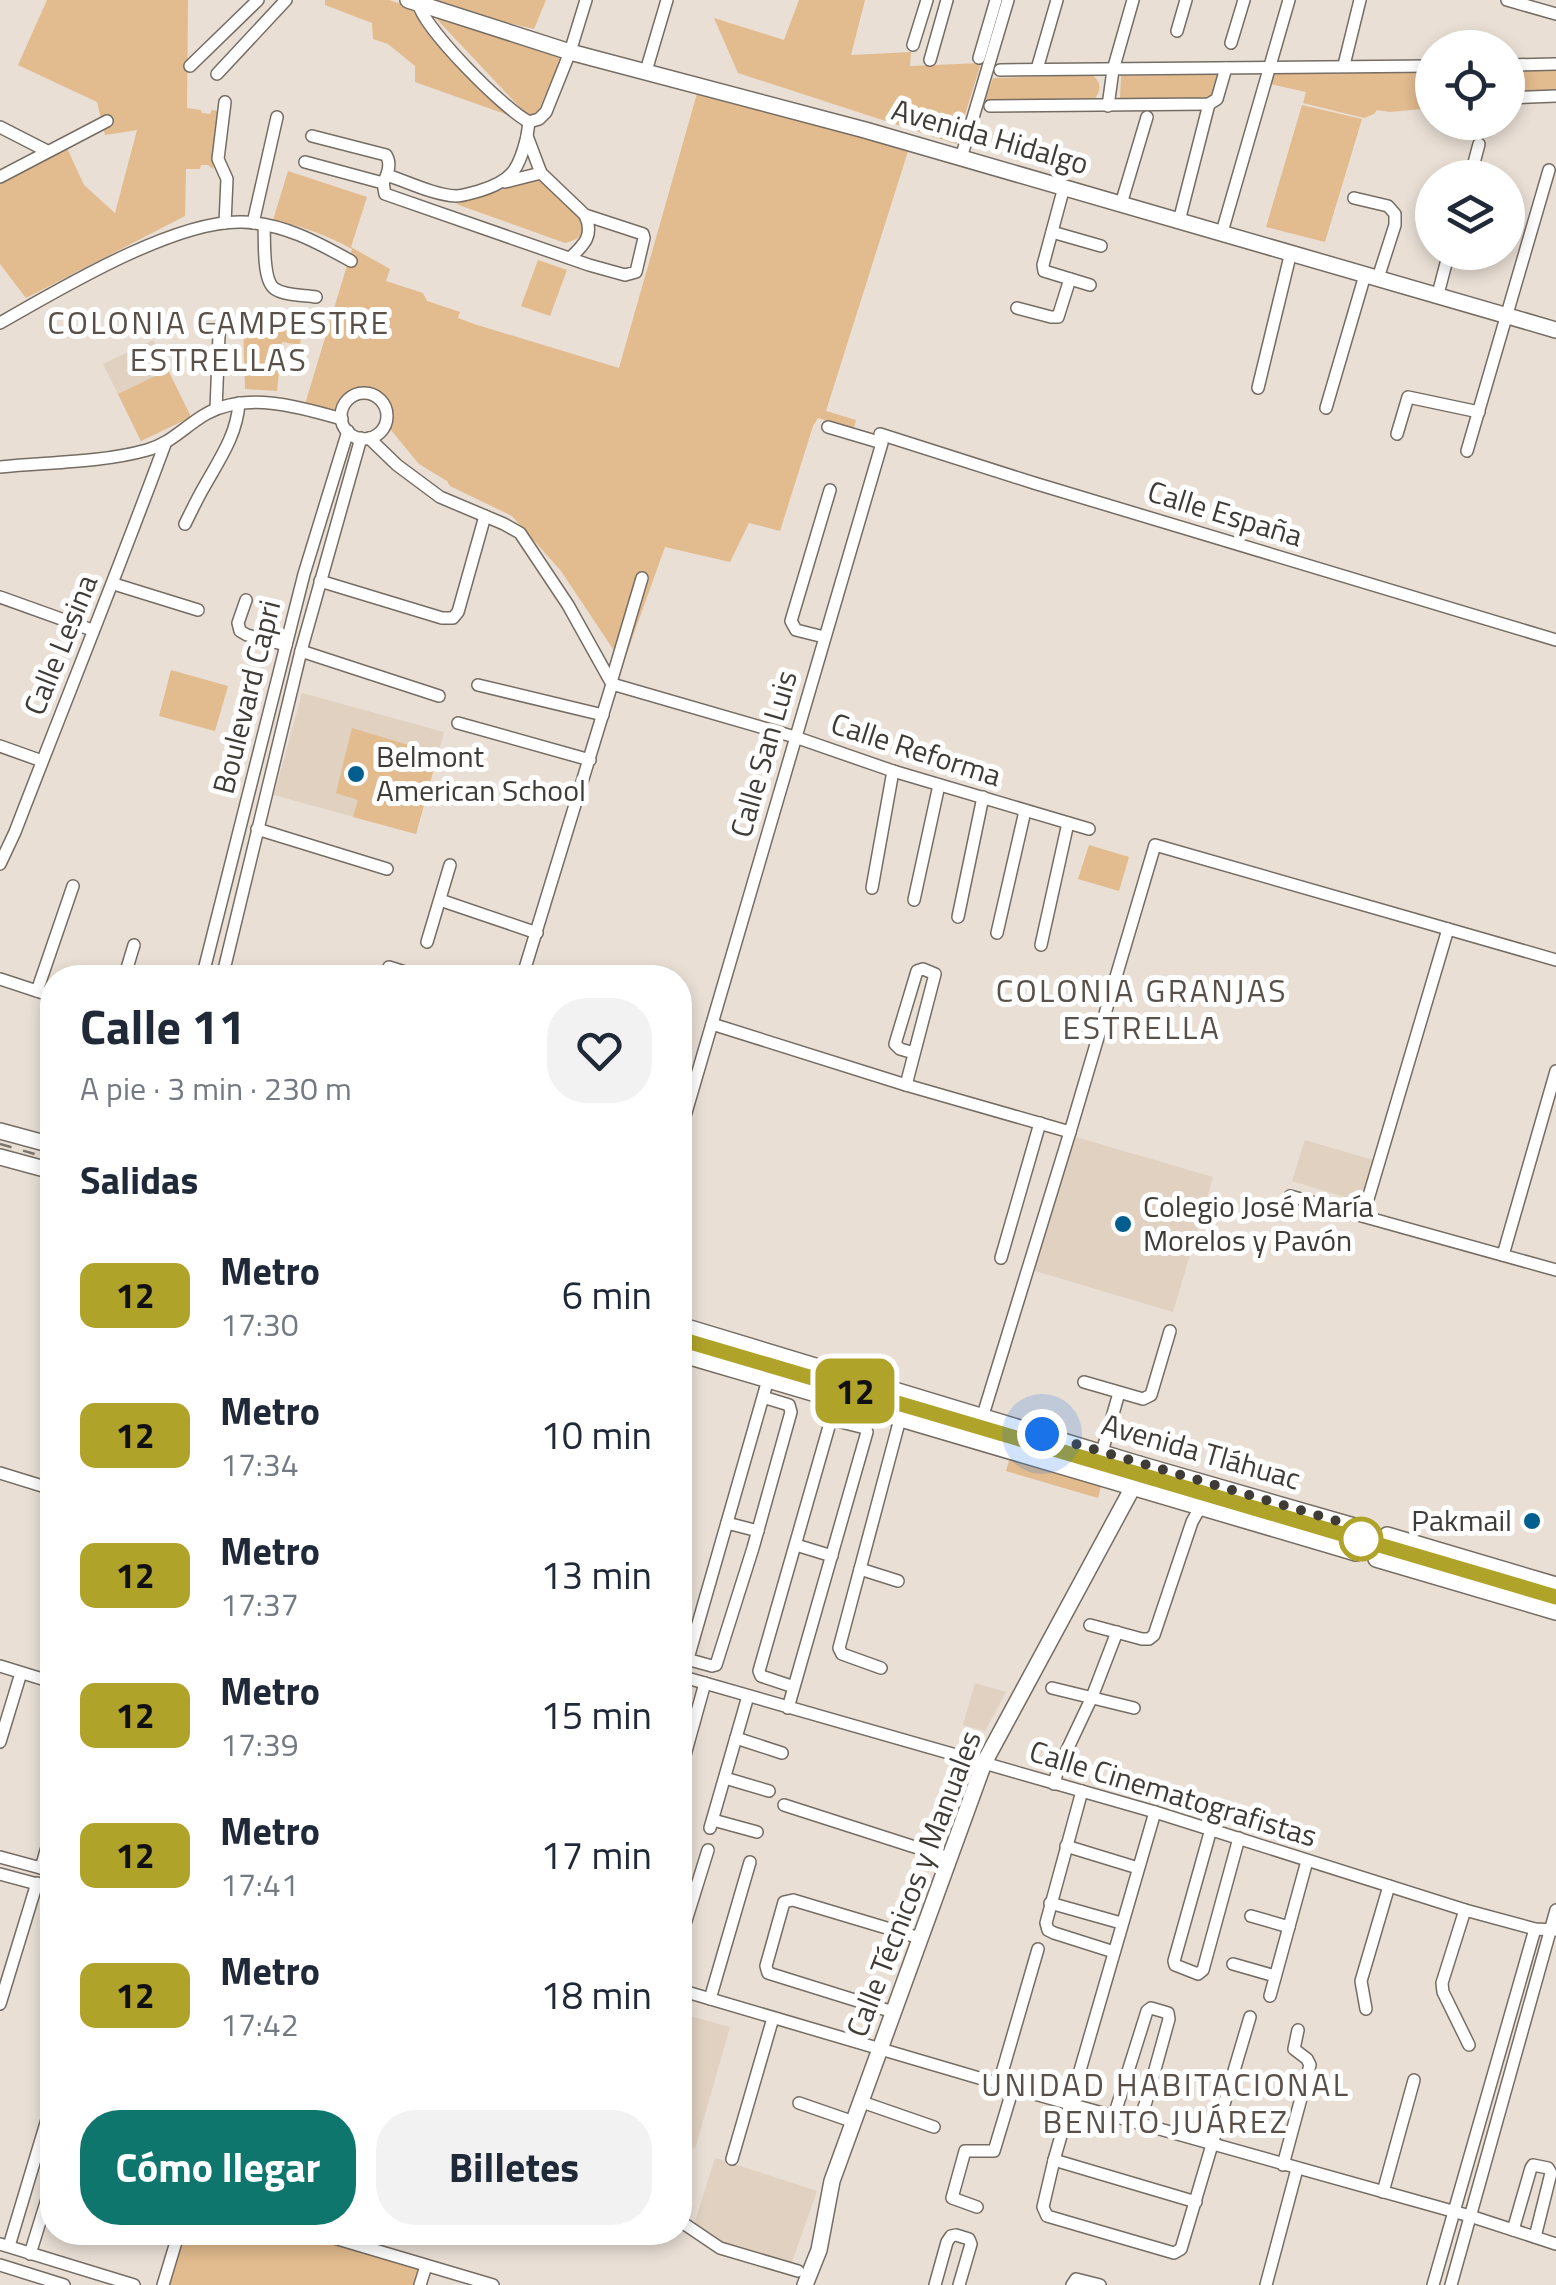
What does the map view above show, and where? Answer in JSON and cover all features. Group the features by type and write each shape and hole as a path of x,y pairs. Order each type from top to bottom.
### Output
{"street":[{"path":"190,66 258,0"},
{"path":"217,74 286,0"},
{"path":"413,2 470,70 514,113 529,122 546,112 586,0"},
{"path":"646,71 667,0"},
{"path":"913,46 927,0"},
{"path":"930,60 947,0"},
{"path":"979,58 996,0"},
{"path":"961,158 1008,0"},
{"path":"1037,69 1056,0"},
{"path":"1108,106 1113,70 1133,0"},
{"path":"1177,31 1186,0"},
{"path":"1231,43 1244,0"},
{"path":"1222,232 1289,0"},
{"path":"1344,65 1360,0"},
{"path":"1512,1 1550,8"},
{"name":"Avenida Hidalgo","path":"413,2 570,52 1064,187 1556,330"},
{"path":"1525,65 1556,64"},
{"path":"1000,70 1415,66"},
{"path":"990,106 1209,104 1217,99 1226,68"},
{"path":"1525,97 1556,96"},
{"path":"224,223 227,179 218,159 225,102"},
{"path":"1179,221 1209,104"},
{"path":"276,116 259,224 267,279 280,292 316,297"},
{"path":"1121,204 1146,117"},
{"path":"0,177 106,122"},
{"path":"505,182 520,160 529,122"},
{"path":"0,127 47,152"},
{"path":"312,136 386,155 389,160 385,184"},
{"path":"527,136 541,173 585,215 590,226 589,237 570,258"},
{"path":"1475,160 1479,144"},
{"path":"305,162 385,184 457,196 541,173"},
{"path":"1467,451 1550,170"},
{"path":"385,184 570,258 625,276 636,272 643,234 585,215"},
{"path":"1064,187 1044,271 1090,284"},
{"path":"1326,408 1371,276 1395,225 1395,214 1388,206 1354,198"},
{"path":"0,323 141,250 224,223 259,224 306,237 350,261"},
{"path":"1052,232 1100,246"},
{"path":"1258,388 1292,252"},
{"path":"1438,294 1444,270"},
{"path":"1017,308 1058,317 1070,279"},
{"path":"206,330 216,330 219,336 216,409"},
{"path":"345,425 344,405 355,395 377,397 387,416 382,430 365,438"},
{"path":"1397,434 1408,397 1479,412"},
{"path":"1,470 133,453 165,444 202,416 240,403 269,402 345,425 440,497 520,533 568,604 612,681"},
{"path":"185,524 224,456 240,403"},
{"name":"Boulevard Capri","path":"205,965 345,425"},
{"path":"828,427 882,437"},
{"name":"Calle San Luis","path":"692,1092 882,437"},
{"name":"Calle España","path":"882,437 1556,640"},
{"name":"Boulevard Capri","path":"225,965 301,651 365,438"},
{"name":"Calle Lesina","path":"0,864 92,630 114,584 165,444"},
{"path":"824,637 796,630 791,621 830,490"},
{"path":"320,580 442,618 454,618 485,516"},
{"path":"526,965 642,578"},
{"path":"114,584 198,610"},
{"path":"0,597 92,630"},
{"path":"246,600 238,623 240,631 286,645"},
{"path":"301,651 439,696"},
{"name":"Calle Reforma","path":"612,681 1088,829"},
{"path":"478,685 602,715"},
{"path":"458,723 590,760"},
{"path":"0,746 42,761"},
{"path":"872,888 893,771"},
{"path":"914,900 939,785"},
{"path":"958,918 982,798"},
{"path":"997,933 1026,811"},
{"path":"1041,945 1068,823"},
{"path":"258,829 387,870"},
{"path":"983,1416 1155,845 1556,960"},
{"path":"427,942 450,865"},
{"path":"46,965 73,886"},
{"path":"440,900 536,933"},
{"path":"1363,1216 1448,929"},
{"path":"128,965 134,945"},
{"path":"906,1085 935,974 923,969 918,972 896,1044 914,1052"},
{"path":"0,979 40,992"},
{"path":"37,991 40,982"},
{"path":"712,1024 1070,1132"},
{"path":"1504,1255 1556,1072"},
{"path":"1001,1258 1040,1123"},
{"path":"0,1131 40,1142"},
{"path":"0,1157 40,1167"},
{"path":"1290,1196 1556,1270"},
{"name":"Avenida Tláhuac","path":"692,1329 1361,1528"},
{"path":"1084,1382 1143,1399 1151,1395 1170,1331"},
{"name":"Avenida Tláhuac","path":"692,1359 765,1388 900,1419 1356,1553"},
{"path":"692,1641 765,1388 789,1405 791,1412 716,1664 692,1661"},
{"path":"1102,1452 1119,1393"},
{"path":"882,1668 842,1654 839,1648 900,1419"},
{"path":"788,1708 832,1556 866,1432 865,1428 831,1421 759,1671 761,1676 794,1687"},
{"name":"Calle Técnicos y Manuales","path":"802,2278 819,2250 832,2181 984,1763 1133,1488 1139,1464"},
{"path":"0,1473 40,1485"},
{"path":"1090,1625 1142,1639 1154,1635 1192,1522 1212,1484"},
{"path":"727,1522 758,1531"},
{"path":"1387,1535 1556,1585"},
{"path":"796,1545 832,1556"},
{"path":"1376,1559 1556,1612"},
{"path":"860,1570 898,1581"},
{"path":"1054,1784 1117,1632"},
{"path":"0,1666 40,1678"},
{"path":"0,1742 22,1673"},
{"name":"Calle Cinematografistas","path":"692,1679 1155,1812 1465,1910 1553,1930"},
{"path":"692,1723 705,1683"},
{"path":"1052,1688 1134,1708"},
{"path":"748,1696 712,1824 757,1832"},
{"path":"736,1738 782,1753"},
{"path":"725,1778 770,1792"},
{"path":"1082,1792 1046,1924 1048,1930 1114,1952"},
{"path":"784,1805 949,1858"},
{"path":"1155,1812 1054,2160 1042,2207 1047,2216 1174,2253 1181,2248 1250,2017"},
{"path":"1211,1829 1174,1961 1175,1966 1198,1974 1203,1970 1240,1838"},
{"path":"1066,1846 1138,1868"},
{"path":"692,1901 708,1850"},
{"path":"0,1858 40,1868"},
{"path":"1270,1996 1308,1861"},
{"path":"710,1999 750,1862"},
{"path":"0,1874 40,1884"},
{"path":"0,2004 37,1883"},
{"path":"1366,2009 1360,1981 1389,1886"},
{"path":"893,2012 768,1972 766,1966 784,1902 793,1900 920,1938"},
{"path":"1050,1903 1122,1923"},
{"path":"1465,1910 1442,1983 1469,2045"},
{"path":"1451,2285 1556,1910"},
{"path":"1251,1916 1289,1927"},
{"path":"1433,2285 1535,1928"},
{"path":"999,2084 1038,1949"},
{"path":"1233,1964 1275,1976"},
{"path":"692,1994 1556,2244"},
{"path":"1114,2116 1146,2011 1151,2008 1168,2013 1169,2018 1138,2122"},
{"path":"732,2158 773,2018"},
{"path":"1283,2165 1310,2065 1294,2049 1298,2030"},
{"path":"1383,2192 1414,2080"},
{"path":"977,2208 952,2198 965,2151 994,2151 1013,2088"},
{"path":"1486,2099 1504,2104"},
{"path":"862,2102 934,2127"},
{"path":"799,2103 854,2122"},
{"path":"40,2143 4,2245 134,2285"},
{"path":"1054,2160 1196,2202"},
{"path":"1513,2230 1530,2168 1548,2168 1551,2173 1535,2237"},
{"path":"1266,2285 1297,2169"},
{"path":"30,2254 40,2222"},
{"path":"692,2230 711,2244 802,2278"},
{"path":"936,2285 947,2242 956,2235 969,2239 971,2244 959,2285"},
{"path":"163,2285 176,2245"},
{"path":"357,2245 493,2285"},
{"path":"0,2266 24,2279 64,2285"},
{"path":"420,2285 426,2266"},
{"path":"1072,2285 1076,2279 1100,2285"}],"shaded area":[{"path":"47,0 188,0 187,108 210,114 212,110 222,112 213,169 201,165 200,169 186,169 185,216 26,298 0,264 0,182 66,146 84,185 115,213 137,130 105,135 97,102 18,65"},
{"path":"325,0 389,0 408,6 508,115 415,82 415,66 388,44 373,39 372,23 325,5"},
{"path":"409,0 546,0 534,29"},
{"path":"799,0 865,0 851,55 911,52 910,66 981,63 956,144 738,73 714,18 784,40"},
{"path":"432,14 564,51 538,112 533,117 527,115"},
{"path":"1556,65 1556,98 1525,101 1525,66"},
{"path":"1415,68 1415,110 1377,110 1364,118 1303,103 1306,92 1270,84 1273,72"},
{"path":"1219,74 1214,98 1120,98 1121,76"},
{"path":"1092,75 1099,87 1094,100 985,101 993,78"},
{"path":"698,90 909,148 826,411 856,420 854,428 818,418 780,531 749,523 730,562 665,547 623,664 561,571 512,516 450,486 419,464 386,424 383,404 377,398 362,393 354,396 341,412 305,404 352,249 273,220 288,171 367,197 351,247 390,269 386,281 423,293 427,301 460,312 458,318 474,324 619,368"},
{"path":"1302,105 1362,119 1325,242 1266,227"},
{"path":"537,179 575,211 583,231 578,238 565,243 456,204"},
{"path":"538,260 567,270 550,316 521,306"},
{"path":"243,321 302,331 300,345 282,342 277,391 245,389"},
{"path":"153,340 191,417 141,441 103,364"},
{"path":"168,370 191,417 141,441 118,394"},
{"path":"171,670 228,686 215,731 159,716"},
{"name":"Belmont American School","path":"302,693 444,732 416,834 274,795"},
{"path":"352,728 438,754 416,834 353,817 358,800 336,793"},
{"path":"1089,845 1129,857 1119,891 1078,879"},
{"name":"Colegio José María Morelos y Pavón","path":"1072,1136 1213,1177 1173,1312 1032,1270"},
{"path":"1305,1140 1373,1160 1361,1202 1292,1181"},
{"path":"1010,1457 1102,1483 1098,1498 1006,1471"},
{"path":"975,1683 1006,1692 985,1731 963,1725"},
{"path":"692,2016 730,2027 695,2149 692,2148"},
{"path":"715,2158 817,2191 791,2265 714,2239 694,2225"},
{"path":"182,2245 345,2245 423,2267 418,2285 170,2285"}],"railway":[{"path":"0,1144 40,1156"},
{"path":"692,1343 1556,1597"}],"metro line":[{"name":"12","path":"692,1343 1556,1597"}],"place":[{"name":"Belmont American School","path":"356,774"},
{"name":"Colegio José María Morelos y Pavón","path":"1123,1224"},
{"name":"Pakmail","path":"1532,1521"}],"district":[{"name":"COLONIA CAMPESTRE ESTRELLAS","path":"219,342"},
{"name":"COLONIA GRANJAS ESTRELLA","path":"1142,1010"},
{"name":"UNIDAD HABITACIONAL BENITO JUÁREZ","path":"1166,2104"}],"route":[{"path":"1042,1434 1361,1528 1361,1539"}]}
